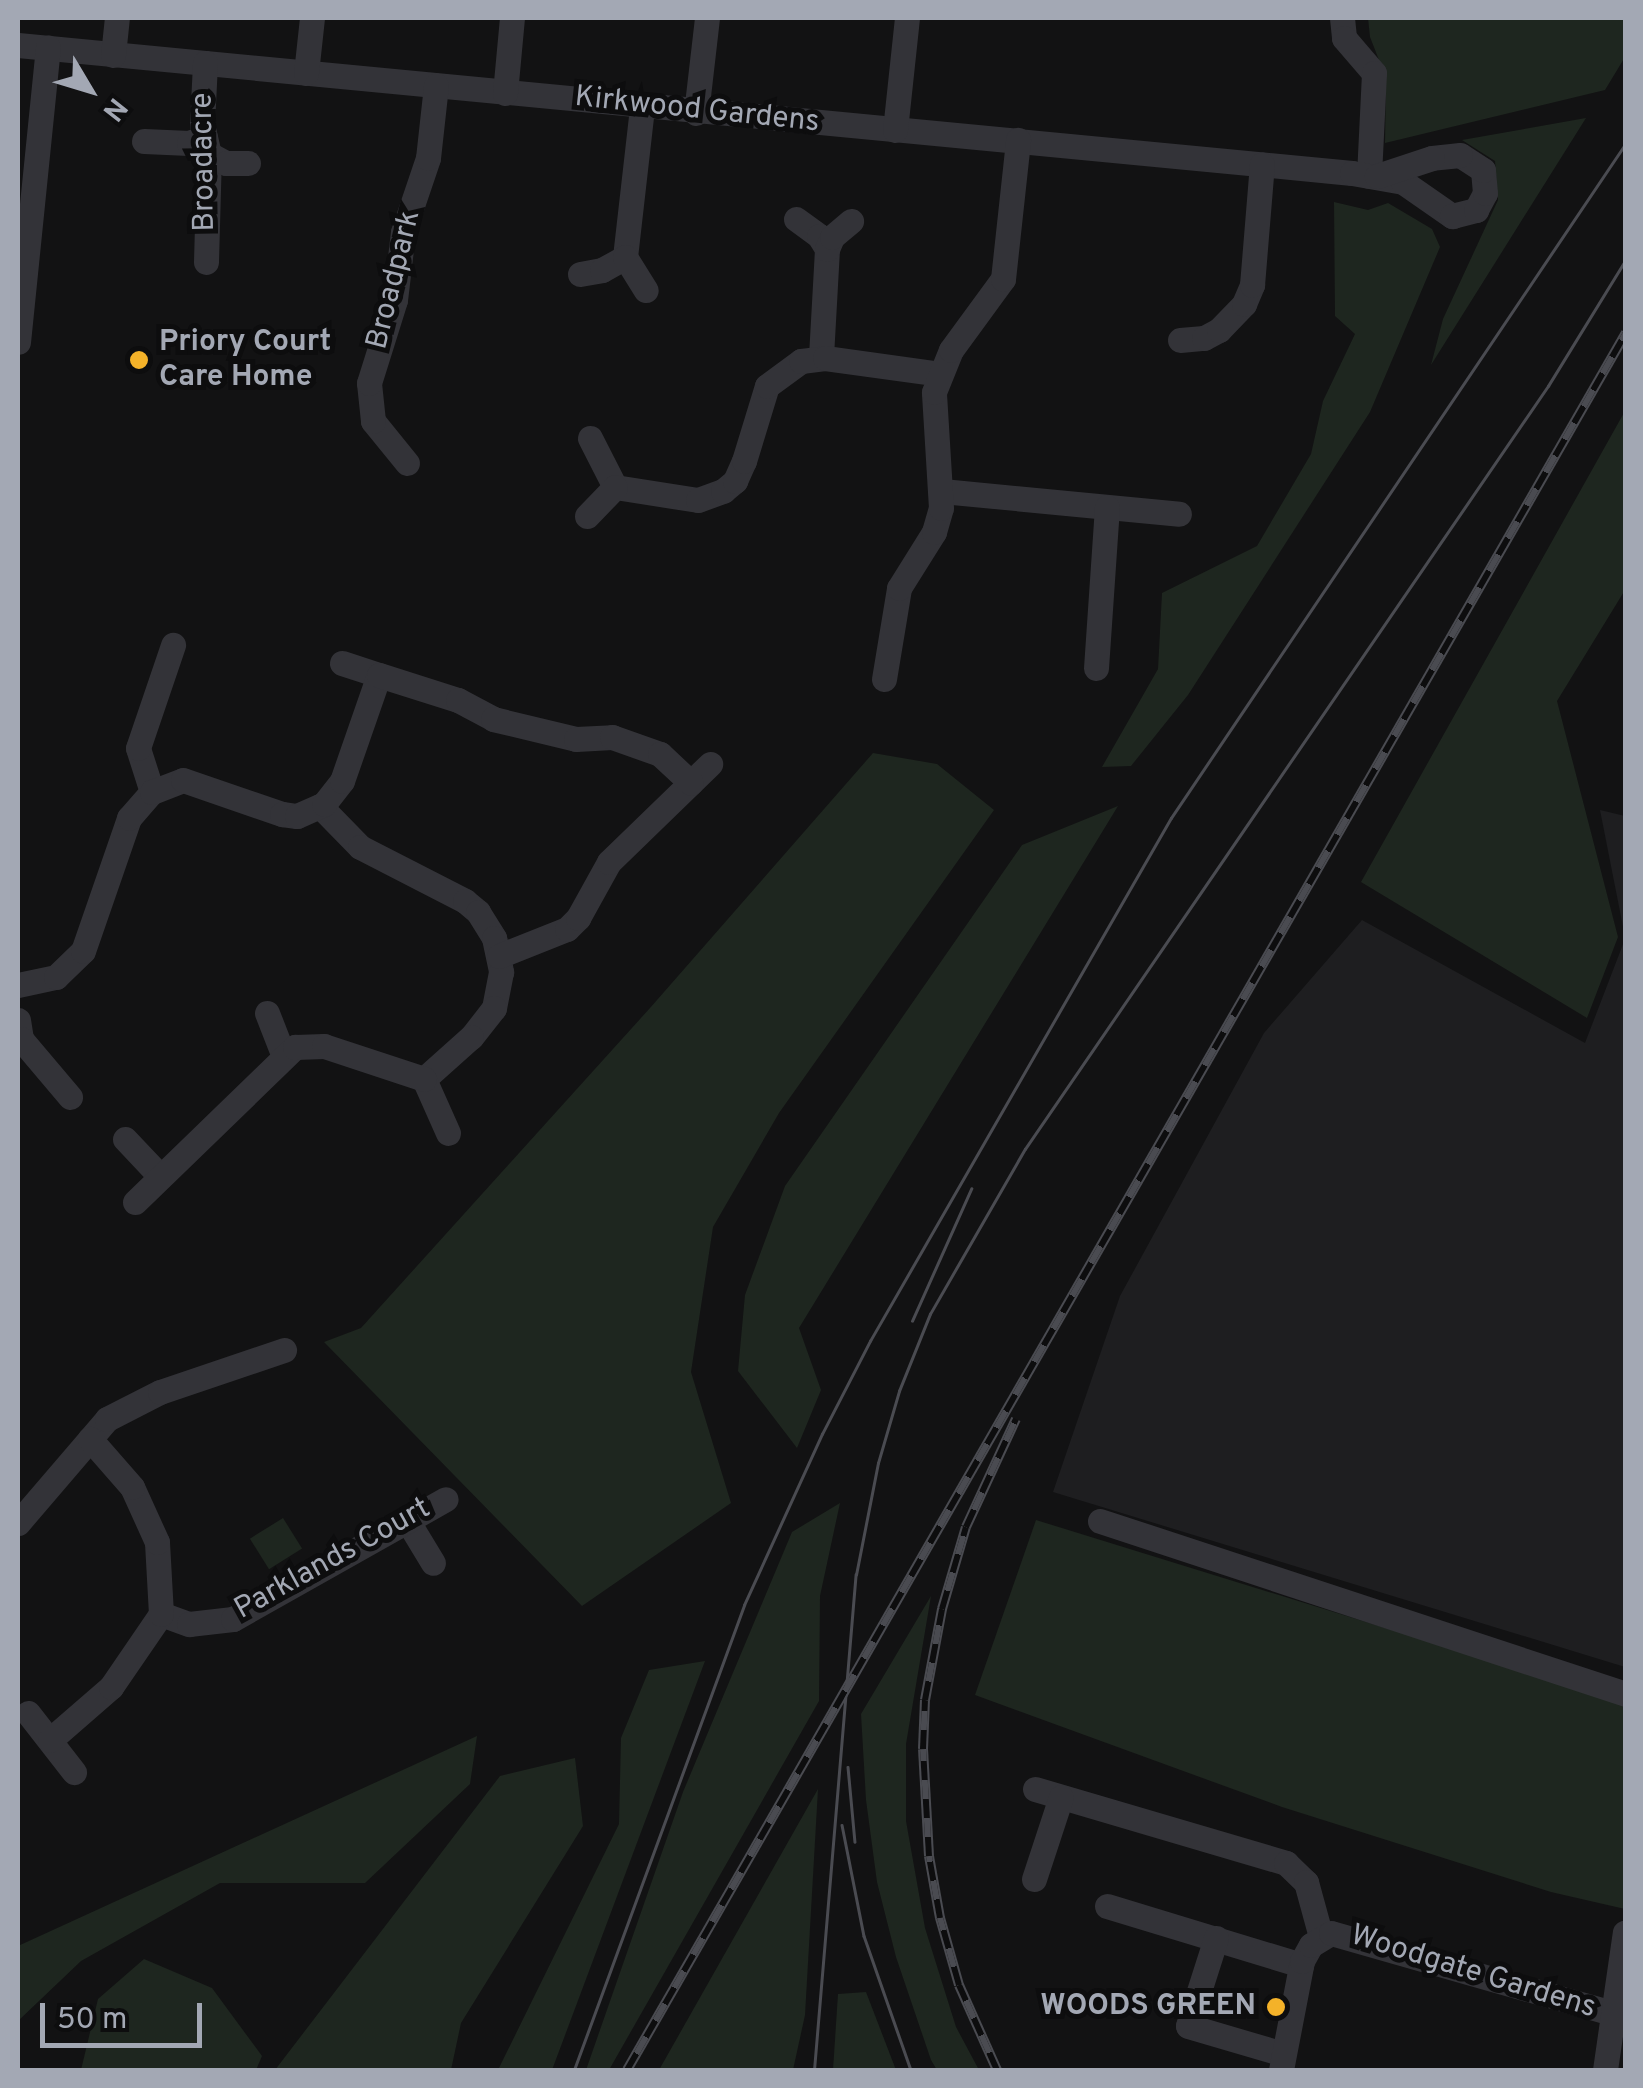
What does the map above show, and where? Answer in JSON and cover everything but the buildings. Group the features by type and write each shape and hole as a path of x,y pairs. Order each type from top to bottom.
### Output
{"street":[{"path":"113,55 117,18"},
{"path":"306,72 312,18"},
{"path":"505,93 512,18"},
{"path":"696,113 707,18"},
{"path":"895,130 906,18"},
{"name":"Kirkwood Gardens","path":"18,45 1373,176 1374,73 1344,38 1342,18"},
{"path":"18,342 48,48"},
{"name":"Broadacre","path":"205,62 206,262"},
{"name":"Broadpark","path":"407,463 382,438 374,421 369,383 396,300 402,232 428,158 436,85"},
{"path":"642,107 625,257 646,290"},
{"path":"884,679 900,588 934,532 942,490 932,410 940,374 951,350 1003,278 1018,140"},
{"path":"144,141 208,146 226,163 248,163"},
{"path":"1180,340 1204,338 1219,330 1244,304 1252,285 1262,164"},
{"path":"796,219 827,249"},
{"path":"821,358 827,249 832,237 851,221"},
{"path":"580,274 602,270 625,257"},
{"path":"614,486 698,500 722,491 735,481 744,462 767,386 801,361 821,358 940,374"},
{"path":"590,438 614,486"},
{"path":"587,516 614,486"},
{"path":"942,490 1178,514"},
{"path":"1096,668 1107,507"},
{"path":"152,792 138,748 172,645"},
{"path":"342,663 440,693 494,719 576,738 612,737 628,742 660,754 690,783"},
{"path":"18,985 56,978 83,951 129,818 152,792 184,780 282,814 297,816 320,806 342,781 379,675"},
{"path":"499,956 566,929 578,918 609,862 710,764"},
{"path":"320,806 360,847 478,912 494,938 499,956 499,990 485,1024 424,1078"},
{"path":"267,1014 283,1054"},
{"path":"18,1020 21,1039 70,1097"},
{"path":"135,1202 283,1054 296,1047 324,1046 424,1078 448,1132"},
{"path":"125,1139 160,1176"},
{"path":"18,1523 108,1419 160,1392 284,1350"},
{"path":"50,1740 111,1686 161,1614 157,1542 132,1487 90,1439"},
{"name":"Parklands Court","path":"161,1614 189,1624 233,1618 446,1499"},
{"path":"407,1520 433,1564"},
{"path":"1100,1521 1626,1694"},
{"path":"28,1712 74,1772"},
{"name":"Woodgate Gardens","path":"1035,1789 1286,1862 1306,1882 1321,1937"},
{"path":"1034,1879 1061,1797"},
{"path":"1108,1906 1301,1965"},
{"name":"Woodgate Gardens","path":"1282,2062 1301,1965 1321,1937 1340,1932 1619,2016"},
{"path":"1605,2070 1619,2016 1625,1932"},
{"path":"1216,1938 1188,2026 1282,2062"}],"shaded area":[{"path":"1368,18 1625,18 1625,57 1605,90 1385,143 1386,78 1370,37"},
{"path":"1586,118 1431,365 1443,319 1498,200 1495,161 1462,140"},
{"path":"1334,202 1368,210 1388,203 1432,229 1440,247 1370,412 1188,695 1131,766 1102,767 1158,669 1162,593 1257,546 1311,454 1323,401 1355,334 1335,316"},
{"path":"1625,411 1625,590 1557,701 1618,937 1587,1018 1361,882"},
{"path":"873,753 937,764 994,810 779,1113 713,1227 691,1372 731,1503 582,1606 324,1342 361,1328 650,1008"},
{"path":"1118,806 799,1328 821,1390 797,1448 738,1371 745,1295 785,1186 1022,845"},
{"path":"1600,810 1625,816 1625,937"},
{"path":"1362,920 1585,1043 1625,939 1625,1667 1053,1492 1120,1296 1264,1033"},
{"path":"840,1503 820,1596 819,1701 609,2070 586,2070 683,1792 792,1532"},
{"path":"283,1518 302,1549 269,1569 250,1539"},
{"path":"1036,1520 1625,1702 1625,1909 1551,1892 1282,1807 975,1695"},
{"path":"931,1596 906,1744 906,1821 925,1928 956,2027 979,2070 937,2070 931,2060 896,1957 877,1882 866,1800 861,1714"},
{"path":"705,1661 552,2070 498,2070 619,1824 621,1738 649,1670"},
{"path":"477,1736 470,1784 365,1883 220,1883 81,1961 18,2021 18,1946"},
{"path":"575,1758 583,1826 461,2023 451,2070 275,2070 500,1776"},
{"path":"818,1789 805,2015 793,2070 659,2070"},
{"path":"144,1959 212,1988 262,2056 256,2070 81,2070 98,1999"},
{"path":"866,1992 896,2070 833,2070 838,1994"}],"tram line":[{"path":"574,2070 744,1605 822,1434 870,1341 1171,818 1626,143"},
{"path":"814,2070 856,1575 878,1463 899,1391 930,1314 1025,1149 1548,386 1626,259"},
{"path":"912,1321 971,1189"},
{"path":"848,1767 855,1842"},
{"path":"842,1825 864,1936 911,2070"}],"railway":[{"path":"627,2070 1626,333"},
{"path":"997,2070 959,1985 940,1918 929,1856 923,1749 925,1700 942,1609 966,1527 1016,1419"}],"place":[{"name":"Priory Court Care Home","path":"139,360"},
{"name":"WOODS GREEN","path":"1276,2007"}]}
